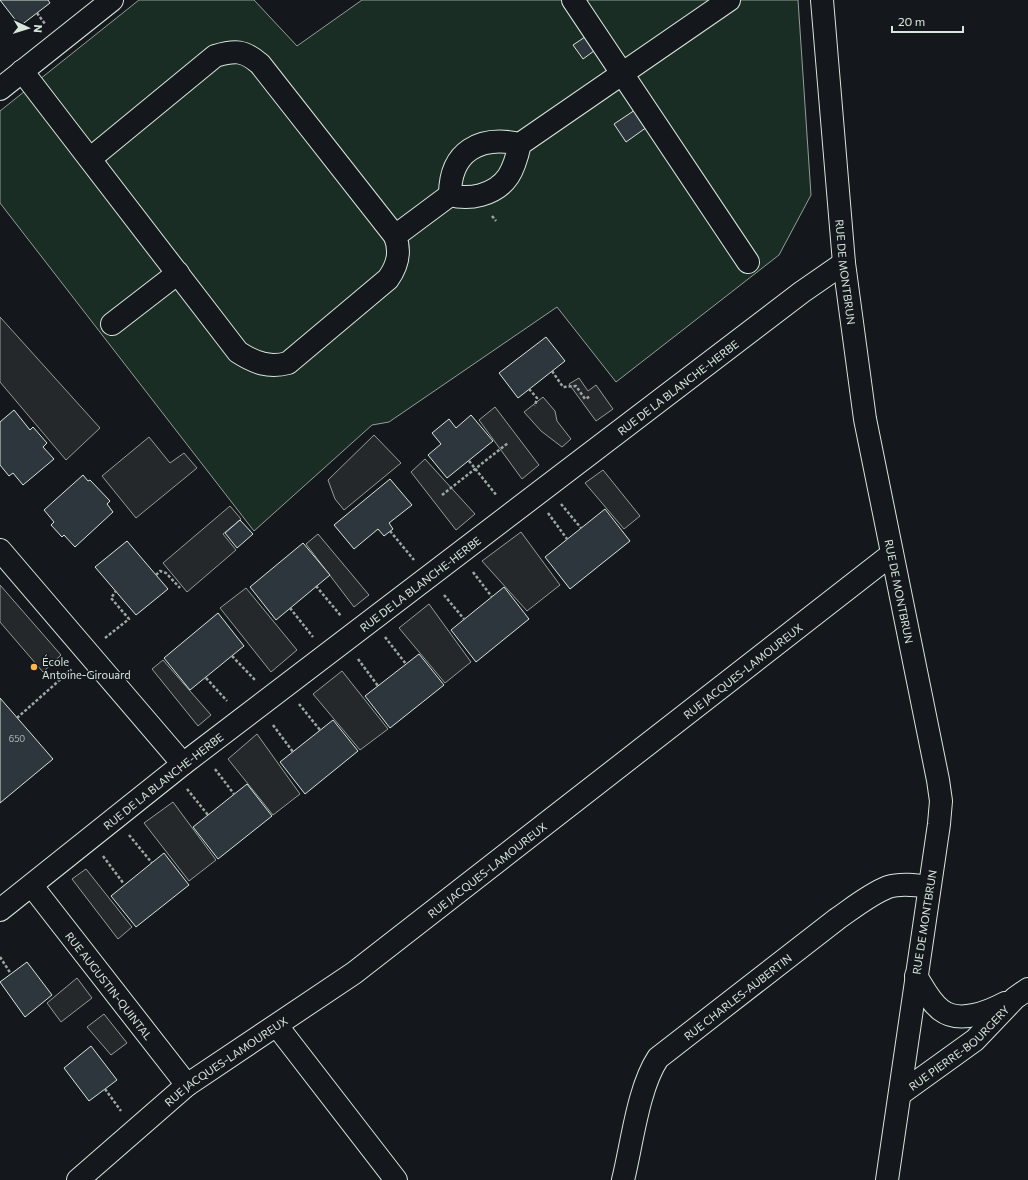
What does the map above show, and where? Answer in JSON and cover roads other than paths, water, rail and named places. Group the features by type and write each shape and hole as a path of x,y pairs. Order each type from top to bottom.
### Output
{"street":[{"path":"0,89 112,0"},
{"path":"573,0 748,262"},
{"path":"450,195 460,198 471,198 497,189 506,181 512,170 520,144 729,0"},
{"name":"RUE DE MONTBRUN","path":"822,0 844,263 865,419 941,801 939,824 887,1180"},
{"path":"22,71 91,158 238,352 251,360 265,365 277,366 288,363 388,279 394,271 399,255 399,246 394,236 260,64 249,55 232,51 215,56 91,158"},
{"path":"394,236 450,195 452,173 458,161 477,145 489,141 500,140 520,144"},
{"name":"RUE DE LA BLANCHE-HERBE","path":"0,910 183,764 783,306 844,263"},
{"path":"112,324 178,273"},
{"path":"0,550 183,764"},
{"name":"RUE JACQUES-LAMOUREUX","path":"78,1180 187,1085 354,973 892,554"},
{"name":"RUE CHARLES-AUBERTIN","path":"623,1180 644,1089 649,1072 658,1058 863,900 888,887 908,884 929,887"},
{"name":"RUE AUGUSTIN-QUINTAL","path":"32,886 187,1085"},
{"name":"RUE PIERRE-BOURGERY","path":"916,976 933,1002 941,1011 952,1016 980,1014 994,1009 1022,994"},
{"name":"RUE PIERRE-BOURGERY","path":"900,1094 975,1040 1022,994"},
{"path":"277,1026 396,1180"}],"place":[{"name":"École Antoine-Girouard","path":"34,667"}]}
